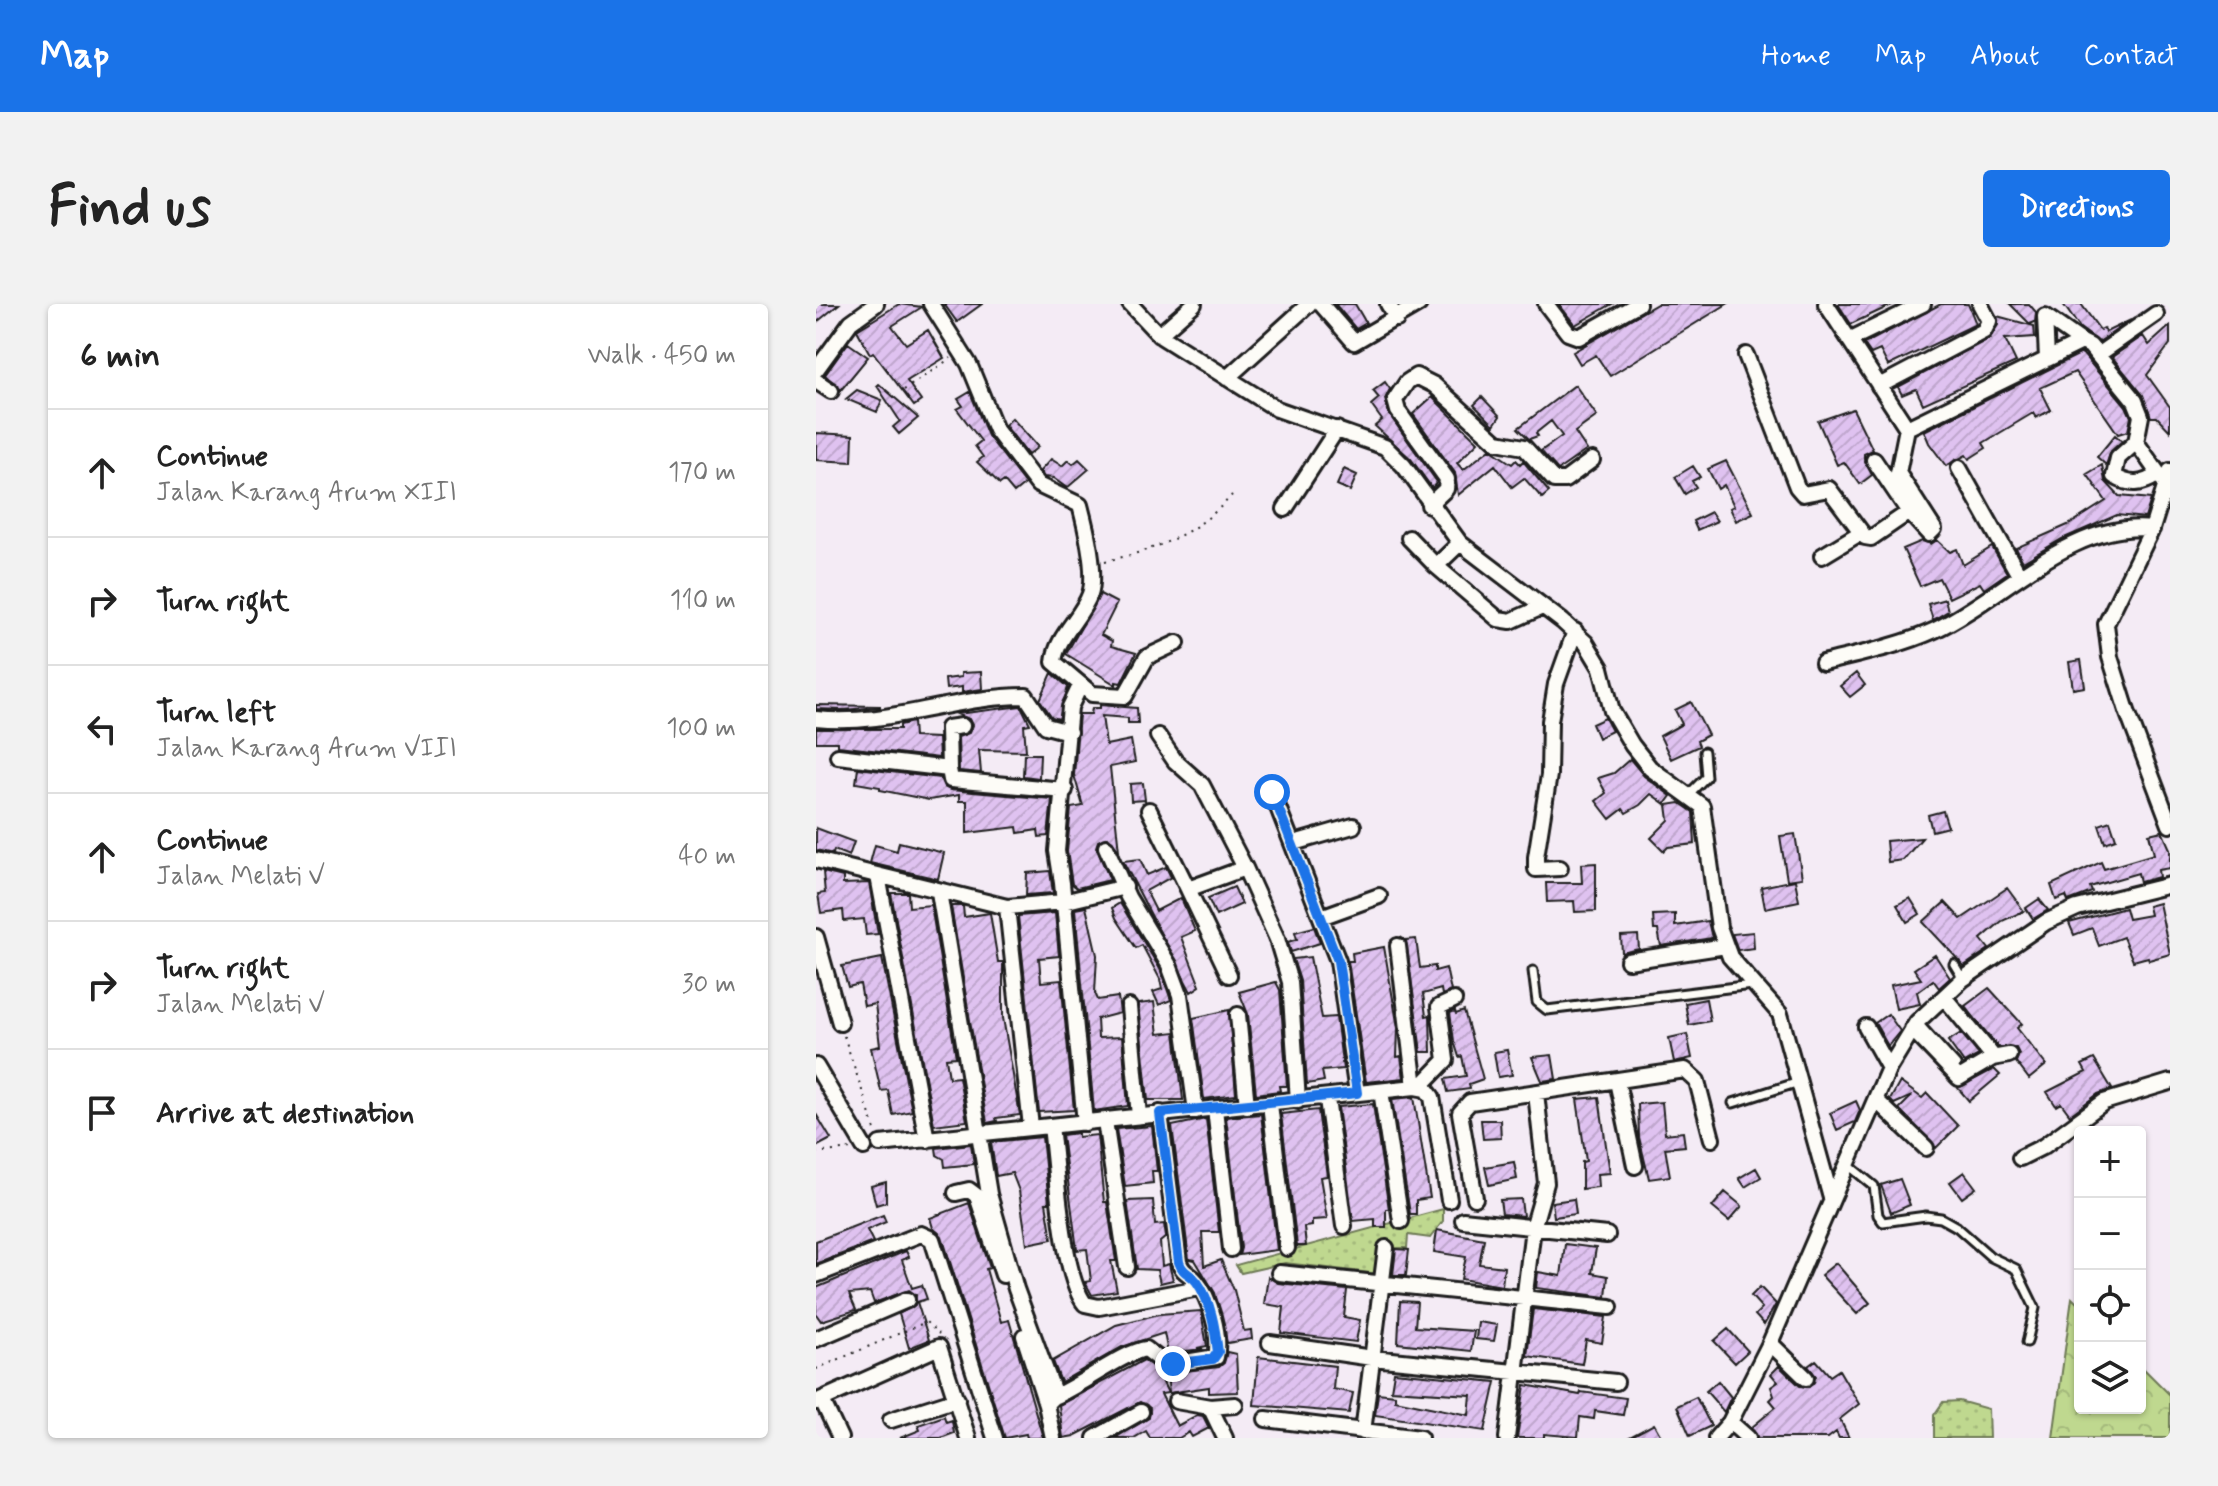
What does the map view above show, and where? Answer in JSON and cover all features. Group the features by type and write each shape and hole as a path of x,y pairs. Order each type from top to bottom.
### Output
{"street":[{"path":"816,370 851,322 876,304"},
{"path":"931,304 962,351 996,430 1038,485 1080,505 1091,590 1053,657 1080,686 1101,696 1128,695 1147,657 1177,643"},
{"path":"1130,304 1159,335 1277,409 1385,447 1404,466 1429,505 1460,543 1575,631 1595,653 1612,711 1632,745 1650,768 1702,806 1713,900 1728,951 1780,1014 1831,1198"},
{"path":"1159,335 1194,304"},
{"path":"1227,378 1309,304"},
{"path":"1321,304 1354,342 1419,304"},
{"path":"1388,304 1397,319"},
{"path":"1546,304 1568,333 1579,337 1638,304"},
{"path":"1826,304 1907,428 1898,473 1935,527 1933,531 1924,532 1874,460"},
{"path":"1851,339 1923,304"},
{"path":"1879,386 1984,331 1989,321 1980,304"},
{"path":"2042,310 2099,354 2135,401 2141,416 2136,442 2118,458 2114,476 2125,483 2164,477"},
{"path":"2042,310 2047,359"},
{"path":"2099,354 2156,314"},
{"path":"1907,428 2082,342"},
{"path":"1746,355 1772,415 1797,487 1803,494 1829,489 1860,533 1871,538 1909,512"},
{"path":"1429,505 1446,489 1447,479 1398,411 1395,400 1407,382 1416,376 1434,385 1497,442 1524,447 1554,480 1565,480 1592,460"},
{"path":"816,381 831,391"},
{"path":"1285,509 1337,429"},
{"path":"2136,442 2164,477"},
{"path":"1959,468 2019,575"},
{"path":"2164,477 2152,529 2106,624 2110,657 2127,711 2170,825"},
{"path":"1823,663 1932,632 1967,613 2019,575 2100,534 2134,527 2152,529"},
{"path":"1822,556 1860,533"},
{"path":"1409,538 1436,566 1504,622 1542,607"},
{"path":"1436,566 1460,543"},
{"path":"1560,868 1536,869 1536,857 1549,775 1550,721 1556,684 1575,631"},
{"path":"1080,686 1070,707 1065,790 1057,851 1085,1123"},
{"path":"816,719 851,722 880,720 989,698 1026,696 1046,726 1069,732"},
{"path":"962,726 948,728 951,780 1065,790"},
{"path":"1158,736 1175,761 1202,785 1277,939 1290,982 1298,1101"},
{"path":"838,756 949,769"},
{"path":"1272,792 1338,961 1357,1093"},
{"path":"1149,810 1229,975"},
{"path":"1294,843 1353,826"},
{"path":"1106,847 1169,965 1180,995 1196,1111"},
{"path":"816,860 1007,907 1063,902 1125,887"},
{"path":"1188,889 1245,868"},
{"path":"878,876 927,1140"},
{"path":"1716,1438 1730,1422 1770,1343 1889,1068 1914,1026 1963,979 2016,940 2077,908 2169,888"},
{"path":"939,892 977,1133 1016,1289 1054,1392 1050,1401"},
{"path":"1321,917 1379,896"},
{"path":"1007,907 1031,1127"},
{"path":"816,937 840,1023"},
{"path":"1398,946 1417,1087 1432,1097 1449,1200"},
{"path":"1628,961 1728,951"},
{"path":"1944,997 1992,1058"},
{"path":"880,1144 1160,1113 1327,1099 1417,1087 1446,1060 1439,1007 1454,1000"},
{"path":"1129,1007 1139,1116"},
{"path":"1238,1015 1247,1106"},
{"path":"1914,1026 1959,1078 1992,1058 2009,1055"},
{"path":"1866,1027 1889,1068"},
{"path":"816,1066 864,1147"},
{"path":"1475,1198 1460,1113 1470,1102 1685,1070 1697,1081 1712,1139"},
{"path":"1617,1081 1635,1166"},
{"path":"2020,1158 2044,1146 2104,1102 2170,1082"},
{"path":"1381,1091 1401,1221"},
{"path":"1507,1438 1513,1370 1533,1228 1546,1183 1536,1093"},
{"path":"1327,1099 1344,1226"},
{"path":"1877,1101 1926,1148"},
{"path":"1270,1104 1287,1248"},
{"path":"1215,1109 1231,1249"},
{"path":"1050,1401 1087,1382 1135,1350 1146,1349 1164,1363 1173,1364 1216,1357 1214,1320 1194,1279 1184,1273 1179,1262 1160,1113"},
{"path":"1105,1121 1127,1267"},
{"path":"1051,1126 1066,1241 1085,1304 1099,1307 1199,1288"},
{"path":"956,1193 969,1190 977,1196 1050,1401 1053,1438"},
{"path":"1463,1220 1607,1235"},
{"path":"816,1275 921,1234 932,1239 995,1438"},
{"path":"1363,1432 1386,1248"},
{"path":"1279,1273 1610,1307"},
{"path":"816,1339 907,1300"},
{"path":"1270,1343 1372,1358 1616,1382"},
{"path":"1770,1343 1806,1378"},
{"path":"840,1438 819,1401 939,1347 968,1438"},
{"path":"891,1420 957,1399"},
{"path":"1176,1401 1210,1407 1235,1405"},
{"path":"1210,1407 1225,1438"},
{"path":"1095,1438 1141,1412"},
{"path":"1266,1419 1420,1438"},
{"path":"1730,1422 1748,1438"}],"lane":[{"path":"1688,795 1705,781 1704,752"},
{"path":"1954,964 1963,979"},
{"path":"1533,971 1537,1002 1547,1010 1754,984"},
{"path":"1914,1026 1957,1066"},
{"path":"1733,1103 1799,1082"},
{"path":"1847,1164 1874,1186 1878,1215 1883,1222 1926,1216 1941,1218 1957,1227 1991,1257 2016,1269 2035,1308 2027,1342"}],"path":[{"path":"904,390 962,351"},
{"path":"1090,565 1172,541 1197,527 1232,495"},
{"path":"840,1023 880,1144"},
{"path":"816,1153 864,1147"},
{"path":"816,1369 926,1322 935,1327 939,1347"}],"green space":[{"path":"1443,1209 1443,1221 1430,1238 1408,1235 1407,1248 1383,1248 1379,1274 1285,1263 1241,1273 1236,1265"},
{"path":"2072,1298 2074,1414 2146,1414 2146,1371 2170,1395 2170,1438 2053,1438"},
{"path":"1959,1401 1988,1409 1989,1438 1934,1438 1934,1415 1943,1402"}],"building":[{"path":"816,304 839,304 816,323"},
{"path":"899,304 922,307 892,326 906,344 928,330 944,358 907,381 921,401 914,406 873,352 870,354 857,330"},
{"path":"944,304 982,304 957,322"},
{"path":"1335,304 1355,304 1366,323 1356,329"},
{"path":"1559,304 1612,304 1575,325"},
{"path":"1657,304 1727,304 1610,376 1596,355 1580,364 1573,352"},
{"path":"1838,304 1894,304 1851,324"},
{"path":"1941,304 1968,304 1976,324 1888,366 1880,350 1871,354 1864,344"},
{"path":"2010,304 2029,304 2036,312 2035,322 2030,324"},
{"path":"2063,304 2081,304 2100,330 2104,328 2106,332 2131,320 2099,342 2080,328"},
{"path":"1997,316 2034,326 2035,337 2005,339 2016,362 1923,404 1916,389 1902,395 1898,387 1989,339 1998,325"},
{"path":"2170,326 2170,344 2147,375 2170,407 2170,431 2157,417 2151,417 2143,395 2112,357 2143,336 2149,345"},
{"path":"848,343 868,357 841,390 825,375"},
{"path":"2082,353 2126,406 2131,417 2128,431 2118,434 2075,372 2040,388 2051,410 2036,418 2033,413 1983,443 1986,448 1969,459 1966,455 1946,466 1929,443 1924,431"},
{"path":"1385,382 1390,389 1385,399 1389,414 1437,482 1432,488 1411,459 1375,426 1382,420 1371,405 1379,398 1373,391"},
{"path":"879,384 918,418 899,434 893,427 900,421 877,386"},
{"path":"1575,385 1597,416 1575,432 1587,450 1558,470 1541,451 1562,436 1551,421 1536,433 1538,436 1529,439 1518,428"},
{"path":"857,390 882,400 877,412 846,399"},
{"path":"970,392 988,436 1025,484 1014,493 1004,481 1000,484 977,462 983,457 975,446 981,441 957,409 963,406 958,399"},
{"path":"1432,397 1478,442 1457,463 1463,470 1490,449 1512,464 1516,460 1520,464 1523,461 1549,492 1542,498 1524,478 1512,487 1495,465 1458,495 1455,473 1413,414"},
{"path":"1482,397 1500,416 1494,425 1474,405"},
{"path":"1853,409 1873,450 1864,454 1872,475 1860,484 1844,462 1837,465 1818,421"},
{"path":"1012,418 1038,447 1028,455 1005,425"},
{"path":"816,433 853,435 852,462 816,460"},
{"path":"2115,435 2122,441 2111,451 2106,465 2097,457"},
{"path":"1051,459 1062,466 1068,460 1073,464 1079,459 1089,469 1067,488 1053,478 1044,477 1040,471"},
{"path":"1726,461 1753,513 1736,521 1730,508 1734,506 1724,485 1718,489 1708,469"},
{"path":"2102,465 2105,481 2119,496 2151,499 2145,518 2117,515 2062,539 2023,562 2016,548 2070,524 2106,501 2087,474"},
{"path":"1693,466 1700,477 1692,481 1696,487 1685,494 1675,477"},
{"path":"1344,469 1357,475 1350,491 1337,485"},
{"path":"1711,512 1717,521 1697,530 1693,521"},
{"path":"1937,540 1950,552 1957,549 1963,565 1992,547 2007,573 1984,589 1980,583 1949,598 1939,578 1920,586 1903,549 1922,541 1931,544"},
{"path":"1100,594 1117,603 1101,635 1112,641 1111,646 1136,653 1121,683 1116,682 1116,685 1066,654"},
{"path":"1945,599 1948,611 1933,620 1928,604"},
{"path":"2081,660 2085,687 2073,689 2069,662"},
{"path":"981,672 982,689 962,692 962,687 946,689 945,679 961,677 961,673"},
{"path":"1052,673 1068,687 1059,719 1052,717 1040,700"},
{"path":"1856,673 1865,685 1850,697 1840,686"},
{"path":"1691,702 1708,735 1697,741 1699,746 1671,759 1660,736 1682,724 1675,710"},
{"path":"816,705 880,707 843,710 816,709"},
{"path":"1100,705 1137,708 1138,723 1128,723 1128,718 1102,716 1106,745 1131,740 1135,762 1110,767 1119,851 1108,837 1098,841 1096,847 1110,880 1077,888 1072,884 1067,851 1071,808 1083,806 1074,775 1079,714 1091,714 1092,708 1100,708"},
{"path":"1021,706 1030,724 1024,725 1026,751 979,750 981,773 959,771 958,737 969,733 972,725 969,719 957,714"},
{"path":"1605,718 1612,731 1598,738 1592,724"},
{"path":"913,722 914,737 938,738 939,758 838,746 838,742 816,742 816,729 900,729 900,725"},
{"path":"1024,754 1040,754 1039,778 1023,776"},
{"path":"1630,759 1644,776 1671,796 1665,804 1651,794 1640,805 1626,813 1623,809 1610,819 1596,801 1606,793 1598,778 1614,773"},
{"path":"858,768 940,778 944,787 950,790 1052,799 1048,836 1039,837 1038,830 1018,833 1017,827 967,833 967,801 959,801 959,795 929,800 880,790 880,787 856,783"},
{"path":"1143,783 1145,800 1131,801 1130,784"},
{"path":"1680,803 1693,812 1695,844 1668,847 1664,851 1651,838 1669,820 1667,805"},
{"path":"1943,811 1948,827 1932,831 1928,815"},
{"path":"2110,821 2116,839 2105,843 2099,825"},
{"path":"816,828 854,842 849,856 834,850 833,854 816,850"},
{"path":"2162,831 2170,849 2170,868 2158,870 2159,877 2140,882 2138,873 2090,887 2092,892 2068,901 2066,896 2056,900 2051,885 2101,862 2104,869 2154,854 2149,834"},
{"path":"1795,834 1802,878 1787,880 1780,836"},
{"path":"1922,838 1903,860 1888,862 1886,841"},
{"path":"899,842 944,853 938,879 870,863 875,845 897,851"},
{"path":"1140,859 1147,875 1166,867 1171,877 1146,891 1156,911 1181,898 1195,931 1181,937 1200,986 1191,992 1123,861"},
{"path":"1596,863 1596,911 1575,912 1574,901 1547,902 1546,883 1582,883 1581,864"},
{"path":"1050,871 1053,893 1026,895 1027,873"},
{"path":"823,872 843,877 843,884 869,883 878,934 866,935 864,919 844,921 843,910 821,913 818,894 825,893"},
{"path":"1795,880 1799,901 1765,908 1761,887"},
{"path":"1234,887 1242,904 1216,916 1208,898"},
{"path":"2007,888 2024,911 2002,921 1981,939 1989,949 1964,966 1923,922 1945,902 1961,919"},
{"path":"891,893 908,893 909,907 931,905 956,1057 946,1058 949,1078 959,1077 967,1121 934,1125"},
{"path":"1910,898 1920,914 1907,922 1897,905"},
{"path":"2039,899 2048,910 2033,919 2026,908"},
{"path":"1120,903 1160,969 1171,1000 1159,1005 1153,992 1162,989 1160,979 1142,945 1136,948 1116,918 1112,908"},
{"path":"2159,903 2170,954 2149,960 2148,957 2133,961 2123,937 2099,946 2092,928 2074,935 2069,923 2125,908 2128,919 2150,915 2148,906"},
{"path":"951,906 963,906 964,917 990,913 998,962 1003,962 1003,1018 1020,1115 996,1118 997,1121 987,1123"},
{"path":"1086,907 1097,955 1095,993 1098,1000 1118,997 1120,1013 1097,1019 1098,1038 1122,1037 1128,1106 1094,1111 1075,909"},
{"path":"1055,913 1059,956 1039,958 1041,982 1061,980 1074,1110 1039,1112 1018,916"},
{"path":"1675,914 1675,926 1708,921 1712,938 1661,946 1658,930 1654,930 1653,915"},
{"path":"1314,927 1320,943 1291,952 1288,942 1297,939 1295,932"},
{"path":"1753,932 1754,948 1738,950 1732,934"},
{"path":"1638,935 1639,949 1622,953 1621,936"},
{"path":"1416,939 1420,968 1435,966 1435,971 1446,968 1451,991 1442,995 1441,989 1423,994 1426,1016 1430,1015 1431,1052 1421,1052 1406,940"},
{"path":"1384,947 1398,1028 1397,1057 1401,1056 1404,1078 1366,1082 1348,961 1353,961 1352,953"},
{"path":"1935,955 1950,978 1939,988 1933,980 1917,992 1920,1004 1896,1009 1891,985 1921,979 1914,969"},
{"path":"1310,957 1322,1018 1336,1017 1343,1069 1322,1071 1324,1081 1307,1084 1300,981 1293,959"},
{"path":"882,958 912,1111 893,1115 888,1090 881,1091 871,1048 880,1046 875,1004 864,1006 860,984 848,987 842,966"},
{"path":"1276,982 1280,990 1287,1086 1279,1086 1280,1091 1256,1094 1248,1014 1239,992"},
{"path":"1989,988 2022,1024 2017,1028 2046,1065 2029,1079 2016,1062 2019,1054 2016,1048 1998,1047 1965,1006"},
{"path":"1706,999 1710,1021 1689,1025 1685,1003"},
{"path":"1154,1002 1158,1034 1175,1032 1183,1100 1148,1100 1138,1004"},
{"path":"1229,1010 1236,1095 1204,1099 1193,1018"},
{"path":"1455,1011 1456,1014 1464,1011 1483,1079 1469,1084 1470,1089 1448,1092 1445,1079 1466,1076 1462,1056 1459,1057 1454,1041 1450,1013"},
{"path":"1888,1014 1900,1031 1888,1046 1875,1023"},
{"path":"1961,1033 1979,1055 1964,1063 1948,1041"},
{"path":"1687,1034 1692,1058 1674,1062 1669,1038"},
{"path":"1507,1050 1512,1075 1498,1077 1494,1052"},
{"path":"1552,1055 1556,1079 1542,1081 1532,1057"},
{"path":"2094,1059 2112,1089 2098,1094 2070,1115 2061,1103 2056,1106 2047,1092 2086,1072 2082,1065"},
{"path":"1994,1069 2000,1075 1969,1101 1958,1088"},
{"path":"1900,1082 1922,1098 1927,1093 1958,1126 1936,1148 1899,1109 1912,1096 1894,1104 1890,1100"},
{"path":"1414,1097 1430,1198 1416,1200 1416,1214 1410,1214 1392,1099"},
{"path":"1599,1097 1610,1173 1597,1174 1598,1187 1582,1189 1582,1162 1586,1161 1577,1099"},
{"path":"1856,1101 1860,1110 1855,1122 1837,1130 1830,1113"},
{"path":"1662,1102 1665,1134 1683,1132 1685,1146 1665,1148 1670,1176 1649,1179 1639,1137 1638,1104"},
{"path":"1373,1104 1389,1209 1386,1209 1386,1227 1375,1227 1375,1219 1353,1221 1338,1107"},
{"path":"1318,1110 1327,1176 1320,1177 1327,1219 1312,1220 1312,1226 1304,1227 1306,1246 1297,1246 1281,1114"},
{"path":"816,1114 831,1139 816,1147"},
{"path":"1261,1114 1277,1250 1239,1255 1241,1248 1226,1117"},
{"path":"1206,1119 1219,1232 1202,1232 1204,1266 1221,1260 1234,1290 1244,1331 1251,1330 1252,1339 1227,1343 1215,1293 1195,1260 1189,1259 1172,1126"},
{"path":"1481,1120 1500,1120 1501,1138 1483,1139"},
{"path":"1152,1126 1157,1171 1152,1171 1153,1183 1125,1186 1116,1129"},
{"path":"1078,1133 1078,1137 1097,1135 1104,1202 1107,1202 1116,1261 1111,1261 1117,1291 1092,1295 1085,1282 1091,1281 1087,1249 1077,1250 1062,1135"},
{"path":"1042,1137 1049,1203 1046,1203 1052,1239 1027,1244 1019,1191 1012,1173 996,1176 991,1142"},
{"path":"971,1144 974,1164 945,1167 944,1159 937,1155 936,1148"},
{"path":"1514,1162 1517,1179 1489,1185 1485,1167"},
{"path":"1756,1168 1761,1177 1745,1187 1739,1178"},
{"path":"1964,1172 1976,1188 1962,1198 1950,1182"},
{"path":"1900,1179 1910,1205 1891,1213 1881,1185"},
{"path":"886,1182 886,1202 876,1205 871,1186"},
{"path":"1725,1192 1742,1206 1729,1221 1712,1207"},
{"path":"1521,1199 1523,1216 1502,1214 1500,1200"},
{"path":"1574,1199 1576,1214 1554,1217 1552,1202"},
{"path":"1153,1200 1155,1225 1164,1224 1166,1237 1160,1242 1162,1266 1169,1264 1173,1280 1160,1283 1157,1270 1137,1269 1127,1201"},
{"path":"969,1203 990,1268 986,1269 1001,1322 1009,1320 1043,1438 1027,1438 1026,1434 1005,1438 942,1236 933,1228 930,1218"},
{"path":"883,1215 886,1222 867,1230 873,1242 816,1264 816,1241"},
{"path":"1437,1230 1484,1239 1479,1264 1504,1267 1502,1286 1461,1279 1466,1257 1434,1252"},
{"path":"1565,1244 1596,1248 1592,1273 1608,1276 1606,1297 1536,1288 1538,1272 1561,1276"},
{"path":"1396,1249 1409,1250 1406,1275 1393,1275"},
{"path":"906,1251 909,1257 902,1260 912,1288 922,1285 927,1299 917,1302 929,1340 909,1348 899,1314 915,1305 916,1295 909,1290 874,1303 870,1292 849,1294 856,1310 821,1321 816,1314 816,1288"},
{"path":"1836,1263 1870,1303 1857,1314 1821,1275"},
{"path":"1268,1277 1278,1283 1347,1290 1344,1317 1360,1320 1356,1342 1281,1333 1284,1307 1264,1304"},
{"path":"1760,1287 1776,1304 1764,1325 1755,1315 1762,1308 1751,1296"},
{"path":"1400,1301 1417,1302 1415,1327 1474,1331 1471,1351 1398,1343"},
{"path":"1533,1309 1606,1317 1602,1343 1586,1340 1582,1364 1527,1356"},
{"path":"1201,1311 1207,1346 1197,1348 1203,1349 1168,1353 1164,1333 1122,1347 1061,1382 1053,1361 1116,1325 1159,1314"},
{"path":"1478,1322 1497,1325 1494,1341 1476,1339"},
{"path":"1728,1329 1748,1351 1735,1363 1714,1341"},
{"path":"1227,1352 1236,1354 1238,1392 1209,1393 1209,1387 1169,1393 1167,1373 1219,1367 1224,1363"},
{"path":"1258,1357 1335,1366 1333,1389 1353,1393 1349,1413 1254,1405"},
{"path":"1144,1360 1157,1370 1168,1393 1161,1394 1177,1426 1197,1415 1203,1416 1209,1428 1192,1437 1189,1432 1179,1438 1150,1438 1146,1431 1134,1438 1115,1438 1149,1418 1150,1408 1140,1402 1074,1436 1063,1438 1059,1405"},
{"path":"1816,1360 1830,1376 1839,1370 1859,1404 1840,1419 1849,1438 1839,1438 1836,1432 1828,1438 1758,1438 1751,1428 1776,1407 1770,1400 1774,1396 1771,1387 1778,1382 1771,1374 1779,1366 1800,1386 1809,1387 1816,1376 1808,1366"},
{"path":"1394,1372 1496,1382 1485,1431 1375,1415 1378,1393 1395,1395 1395,1400 1469,1415 1471,1395 1391,1390"},
{"path":"1718,1381 1731,1397 1724,1412 1706,1391"},
{"path":"1525,1385 1580,1395 1581,1392 1626,1398 1623,1415 1595,1411 1594,1419 1580,1417 1578,1437 1544,1434 1544,1438 1517,1438"},
{"path":"1696,1397 1711,1426 1690,1436 1677,1406"},
{"path":"944,1416 946,1422 952,1420 954,1433 941,1438 900,1438 920,1430 918,1425"},
{"path":"1654,1424 1662,1438 1628,1438"}],"route":[{"path":"1173,1364 1213,1359 1218,1352 1214,1320 1197,1281 1184,1273 1179,1262 1160,1113 1327,1099 1357,1093 1338,961 1272,792"}]}
